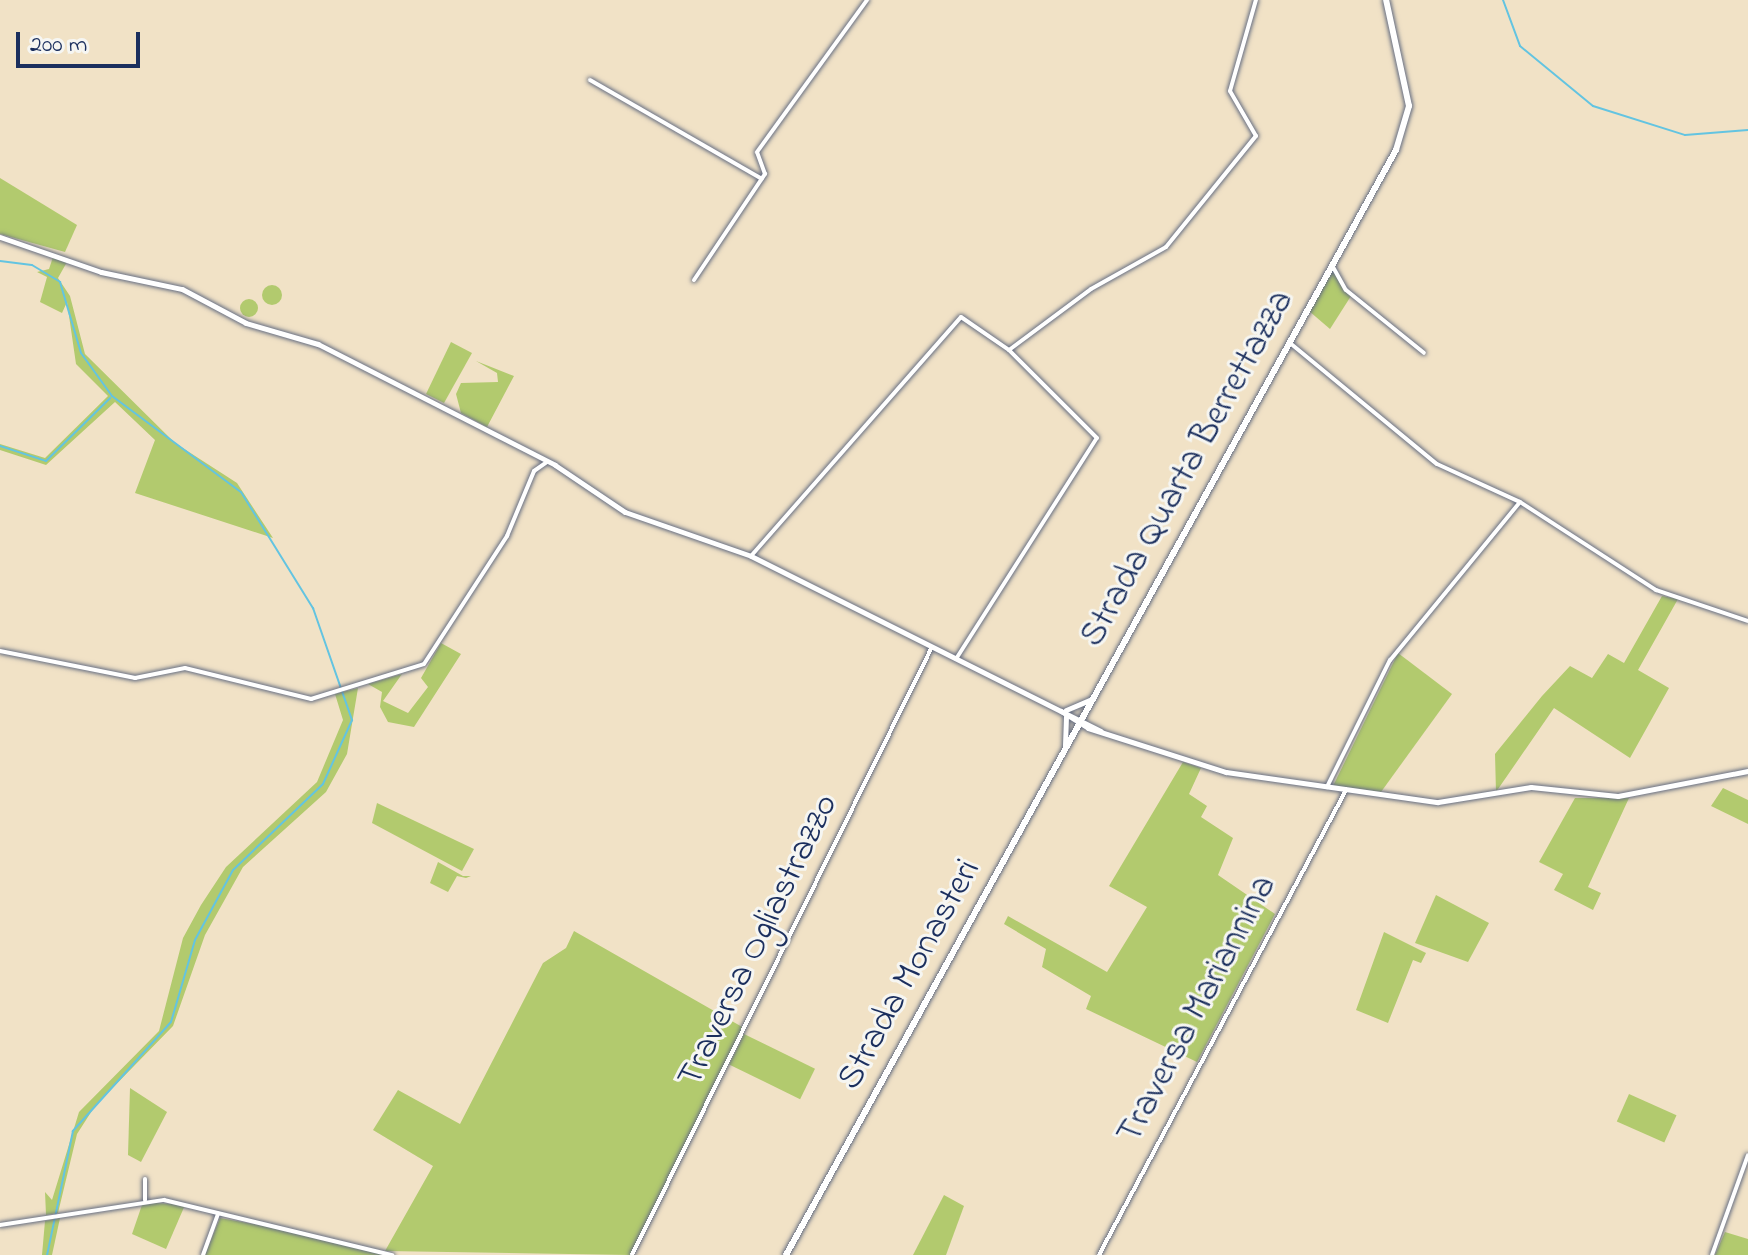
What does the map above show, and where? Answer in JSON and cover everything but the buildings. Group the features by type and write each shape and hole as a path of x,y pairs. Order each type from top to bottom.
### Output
{"main road":[{"name":"Strada Quarta Berrettazza","path":"1079,721 1408,120 1386,0"},
{"name":"Strada Monasteri","path":"786,1255 1079,721"}],"street":[{"path":"694,280 762,179 757,152 867,0"},
{"path":"1009,350 1091,289 1166,247 1256,136 1230,91 1256,0"},
{"path":"590,80 762,179"},
{"path":"0,237 203,297 246,323 356,362 533,454 670,533 751,556 1091,727 1226,772 1438,802 1531,787 1606,797 1748,771"},
{"path":"1331,265 1346,290 1424,353"},
{"path":"751,556 957,320 1009,350 1097,438 956,659"},
{"path":"1288,341 1437,464 1520,502 1656,590 1748,621"},
{"path":"0,651 135,678 185,668 311,699 424,664 507,536 534,471 547,462"},
{"path":"1327,787 1390,660 1520,502"},
{"name":"Traversa Ogliastrazzo","path":"632,1255 931,649"},
{"path":"1065,713 1090,700 1091,727"},
{"path":"1065,713 1065,745"},
{"path":"1065,745 1091,727"},
{"name":"Traversa Mariannina","path":"1099,1255 1346,790"},
{"path":"1712,1255 1748,1155"},
{"path":"145,1179 145,1200"},
{"path":"0,1225 145,1200 392,1255"},
{"path":"203,1255 218,1214"}],"green space":[{"path":"0,178 77,225 65,252 0,234"},
{"path":"54,254 67,262 58,278 70,296 85,354 175,443 237,483 273,538 135,493 155,440 115,402 46,465 0,450 0,444 45,458 108,396 76,364 67,302 62,313 40,302 47,277 37,272 49,269"},
{"path":"1333,271 1351,296 1330,329 1309,311"},
{"path":"272,285 279,288 282,295 279,302 272,305 265,302 262,295 265,288"},
{"path":"249,299 258,308 249,317 240,308"},
{"path":"451,342 472,353 444,403 426,394"},
{"path":"476,361 514,376 487,427 461,413 456,394 461,383 498,382 497,373"},
{"path":"1662,596 1678,599 1638,670 1669,688 1630,758 1554,708 1496,792 1495,754 1542,696 1570,666 1592,678 1608,654 1624,663"},
{"path":"441,643 461,654 414,727 388,722 380,707 382,692 368,684 402,674 383,701 408,713 428,687 421,678"},
{"path":"1398,653 1452,694 1381,792 1333,786"},
{"path":"358,688 347,754 326,792 243,867 205,935 173,1026 95,1106 77,1134 58,1213 46,1215 45,1192 52,1200 79,1112 159,1031 183,938 201,905 226,867 317,782 343,720 335,694"},
{"path":"1183,762 1201,768 1189,794 1207,806 1201,817 1233,838 1218,875 1275,914 1197,1062 1086,1009 1091,996 1042,967 1046,949 1004,924 1008,916 1107,972 1147,907 1109,886"},
{"path":"1723,788 1748,800 1748,824 1711,806"},
{"path":"1575,798 1629,798 1588,887 1601,893 1593,910 1554,890 1563,874 1539,862"},
{"path":"377,803 474,849 462,871 372,823"},
{"path":"438,862 463,876 471,876 466,878 457,876 448,892 430,883"},
{"path":"1436,895 1489,923 1468,962 1415,943"},
{"path":"574,931 744,1028 631,1255 385,1251 433,1166 373,1130 398,1090 460,1124 543,963 566,948"},
{"path":"1384,932 1426,953 1421,963 1413,960 1388,1023 1356,1010"},
{"path":"744,1034 815,1069 800,1099 729,1065"},
{"path":"130,1088 167,1112 141,1162 128,1155"},
{"path":"1629,1094 1677,1115 1664,1143 1617,1121"},
{"path":"944,1195 964,1206 946,1255 913,1255"},
{"path":"143,1202 185,1205 166,1249 132,1234"},
{"path":"60,1218 52,1255 42,1255 45,1221"},
{"path":"220,1218 281,1229 385,1255 205,1255"},
{"path":"1725,1232 1748,1239 1748,1255 1715,1255"}],"waterway":[{"path":"1503,0 1520,46 1593,106 1685,135 1748,130"},
{"path":"0,261 32,265 60,282 81,353 112,396 241,492 313,608 352,720 323,784 233,870 195,940 171,1022 73,1131 47,1255"},
{"path":"0,446 46,461 110,398"}]}
